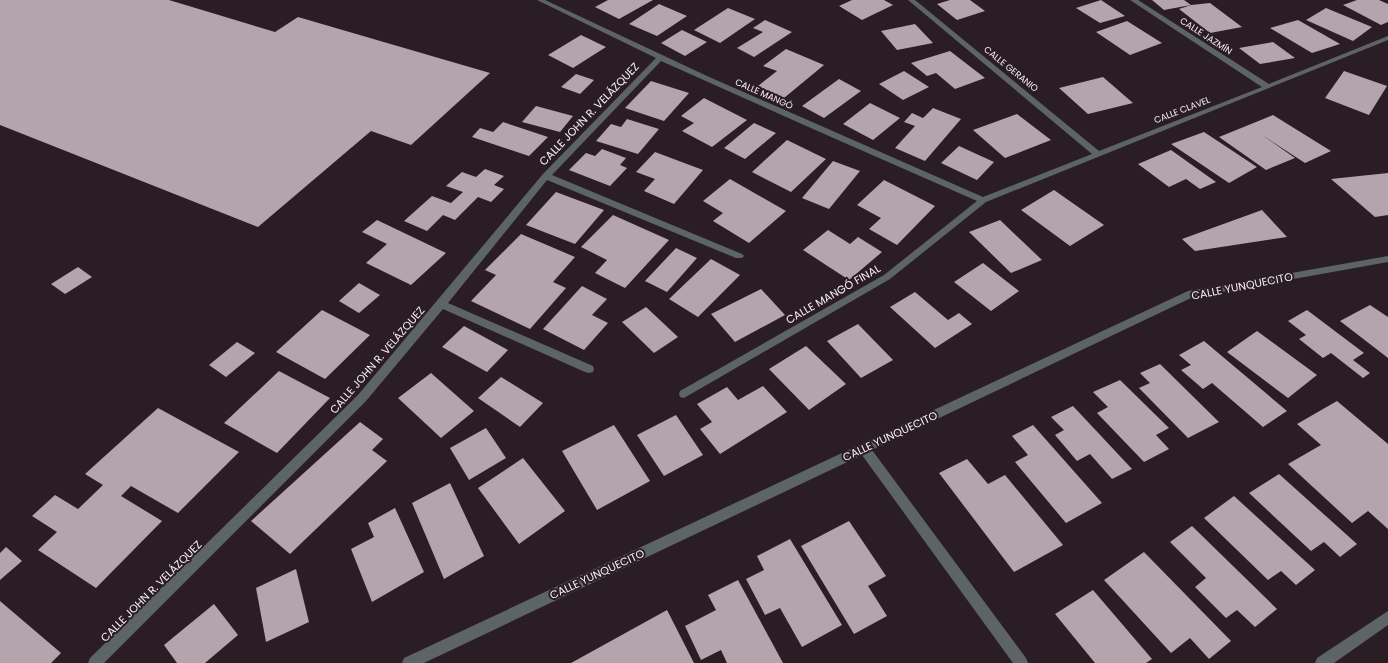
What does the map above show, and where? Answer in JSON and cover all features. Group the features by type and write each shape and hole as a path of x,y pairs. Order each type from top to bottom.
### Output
{"street":[{"name":"CALLE MANGÓ","path":"540,0 660,58 851,144 982,200"},
{"name":"CALLE GERANIO","path":"911,0 1098,154"},
{"name":"CALLE JAZMÍN","path":"1133,0 1268,87"},
{"name":"CALLE CLAVEL","path":"982,200 1388,38"},
{"name":"CALLE JOHN R. VELÁZQUEZ","path":"95,663 362,398 546,176 660,58"},
{"path":"546,176 739,256"},
{"name":"CALLE MANGÓ FINAL","path":"684,394 887,278 982,200"},
{"name":"CALLE YUNQUECITO","path":"409,663 1191,294 1388,259"},
{"path":"441,304 589,369"},
{"path":"864,448 1021,663"},
{"path":"1322,663 1388,617"}],"building":[{"path":"0,0 169,0 275,32 298,17 490,73 411,145 371,131 258,227 0,125"},
{"path":"608,0 653,0 619,19 595,7"},
{"path":"852,0 884,0 893,5 862,20 839,6"},
{"path":"950,0 970,0 985,11 957,20 937,4"},
{"path":"1101,0 1125,16 1100,23 1076,8"},
{"path":"1152,0 1184,0 1191,5 1164,10"},
{"path":"1357,0 1379,0 1388,4 1388,22 1381,25 1343,5"},
{"path":"1210,3 1242,27 1210,33 1179,9 1191,5"},
{"path":"659,4 687,16 657,36 629,24"},
{"path":"728,8 755,19 720,43 694,30"},
{"path":"1326,8 1372,27 1353,41 1306,20"},
{"path":"765,20 792,32 754,57 737,48 763,32 753,28"},
{"path":"1298,20 1340,44 1312,53 1270,28"},
{"path":"1127,21 1162,43 1130,55 1096,32"},
{"path":"915,24 933,43 897,50 881,31"},
{"path":"682,30 707,42 685,56 661,43"},
{"path":"581,35 606,47 573,68 548,55"},
{"path":"1273,42 1295,58 1260,64 1239,48"},
{"path":"786,49 824,65 784,98 758,86 777,71 763,66"},
{"path":"950,51 985,78 955,89 936,73 927,76 911,63"},
{"path":"904,71 929,87 903,100 879,84"},
{"path":"1344,71 1387,86 1369,115 1325,98"},
{"path":"576,74 594,80 580,94 561,87"},
{"path":"1103,77 1133,103 1088,114 1059,88"},
{"path":"839,79 861,91 824,118 802,106"},
{"path":"651,81 689,93 664,121 625,108"},
{"path":"704,98 747,120 712,147 682,131 694,123 681,116"},
{"path":"870,103 900,118 873,140 843,124"},
{"path":"536,106 573,116 560,132 522,122"},
{"path":"933,108 961,119 925,161 895,148 915,126 904,122 912,113 923,118"},
{"path":"1017,114 1051,140 1005,158 973,130"},
{"path":"1273,115 1331,151 1305,163 1262,135 1295,158 1266,170 1219,137"},
{"path":"627,119 659,129 638,154 596,141 611,124 621,127"},
{"path":"503,122 548,137 529,156 472,137 480,128 493,132"},
{"path":"754,123 776,133 745,159 724,148"},
{"path":"1204,132 1257,167 1229,183 1171,144"},
{"path":"787,140 826,159 791,192 752,172"},
{"path":"959,146 994,162 977,180 941,163"},
{"path":"602,149 626,158 620,165 627,168 610,186 569,170 586,153 595,156"},
{"path":"1171,150 1216,182 1200,189 1186,179 1169,187 1138,164"},
{"path":"655,152 703,170 674,204 644,191 655,179 636,172"},
{"path":"833,161 860,171 829,209 802,198"},
{"path":"485,169 504,176 494,185 504,189 491,202 478,197 455,220 443,215 427,231 404,221 432,196 451,203 463,192 446,186 462,172 476,177"},
{"path":"1388,173 1388,215 1375,217 1331,179"},
{"path":"730,179 786,211 749,243 713,221 723,213 703,201"},
{"path":"884,180 935,206 897,245 869,229 881,218 857,205"},
{"path":"1054,190 1104,225 1070,246 1021,210"},
{"path":"556,192 604,210 575,244 526,225"},
{"path":"1262,210 1287,237 1195,251 1182,239"},
{"path":"613,215 669,240 625,288 595,273 607,260 581,247"},
{"path":"377,220 446,253 411,285 366,263 387,244 362,232"},
{"path":"1000,220 1042,260 1011,273 969,232"},
{"path":"828,230 850,244 858,237 882,252 849,280 803,250"},
{"path":"521,234 575,257 553,282 566,288 530,329 471,301 496,275 485,270"},
{"path":"676,248 697,258 667,292 645,281"},
{"path":"711,259 740,275 698,317 669,299"},
{"path":"983,263 1019,291 991,311 954,282"},
{"path":"78,267 92,277 65,294 51,284"},
{"path":"359,283 380,295 359,313 339,301"},
{"path":"582,286 607,299 592,315 608,323 584,350 543,329"},
{"path":"761,289 785,315 735,342 711,314"},
{"path":"915,292 948,320 959,313 972,324 935,348 890,307"},
{"path":"1370,305 1388,317 1388,358 1340,321"},
{"path":"646,307 678,337 654,353 622,322"},
{"path":"322,310 370,335 325,379 276,352"},
{"path":"1307,310 1364,353 1353,360 1370,373 1363,378 1331,353 1323,358 1299,339 1306,335 1288,321"},
{"path":"858,324 893,360 861,378 827,341"},
{"path":"464,326 508,350 487,372 442,347"},
{"path":"1257,331 1317,375 1288,398 1227,352"},
{"path":"1204,341 1287,411 1263,427 1212,383 1203,389 1181,370 1191,365 1179,355"},
{"path":"237,342 255,353 226,377 209,365"},
{"path":"806,346 846,384 809,410 769,369"},
{"path":"1160,364 1219,422 1188,438 1139,388 1150,383 1140,373"},
{"path":"279,371 330,398 277,453 224,423"},
{"path":"431,373 474,411 441,438 398,398"},
{"path":"501,377 543,403 520,427 478,398"},
{"path":"1120,380 1169,428 1156,435 1169,449 1144,462 1097,413 1108,407 1093,392"},
{"path":"763,386 787,412 720,454 700,429 712,422 697,404 727,387 738,400"},
{"path":"1337,401 1388,444 1388,529 1368,511 1352,523 1288,464 1321,445 1297,424"},
{"path":"1073,406 1132,469 1112,479 1090,454 1077,461 1055,435 1064,430 1051,417"},
{"path":"158,408 239,452 178,513 131,486 121,496 162,521 96,588 38,550 57,532 32,516 55,495 78,509 103,485 85,474"},
{"path":"676,415 703,455 664,476 637,435"},
{"path":"360,422 383,439 372,450 387,461 290,554 251,521"},
{"path":"614,425 650,481 597,510 562,451"},
{"path":"1033,425 1102,503 1066,523 1015,462 1028,455 1012,436"},
{"path":"486,428 506,458 469,480 450,448"},
{"path":"523,458 565,511 519,544 478,488"},
{"path":"967,459 988,484 1005,475 1063,545 1014,572 939,473"},
{"path":"1279,474 1357,544 1340,557 1324,542 1311,551 1249,493"},
{"path":"450,483 484,556 444,579 412,503"},
{"path":"1234,496 1315,570 1296,585 1281,571 1268,580 1204,518"},
{"path":"395,508 424,572 372,602 351,549 374,537 368,523"},
{"path":"849,521 886,576 868,586 887,616 854,634 801,546"},
{"path":"1192,526 1277,609 1255,627 1237,610 1226,618 1195,587 1206,578 1170,542"},
{"path":"790,539 842,625 802,647 780,608 765,615 746,579 764,570 757,556"},
{"path":"6,547 22,561 0,580 0,553"},
{"path":"1144,552 1231,641 1209,659 1190,638 1171,653 1104,580"},
{"path":"296,569 309,622 266,642 256,588"},
{"path":"738,580 783,663 727,663 721,650 701,660 685,626 716,610 708,595"},
{"path":"1093,590 1152,659 1146,663 1095,663 1055,614"},
{"path":"0,601 61,653 51,663 0,663"},
{"path":"214,604 238,635 205,663 177,663 164,645"},
{"path":"667,610 694,663 571,663"}]}
